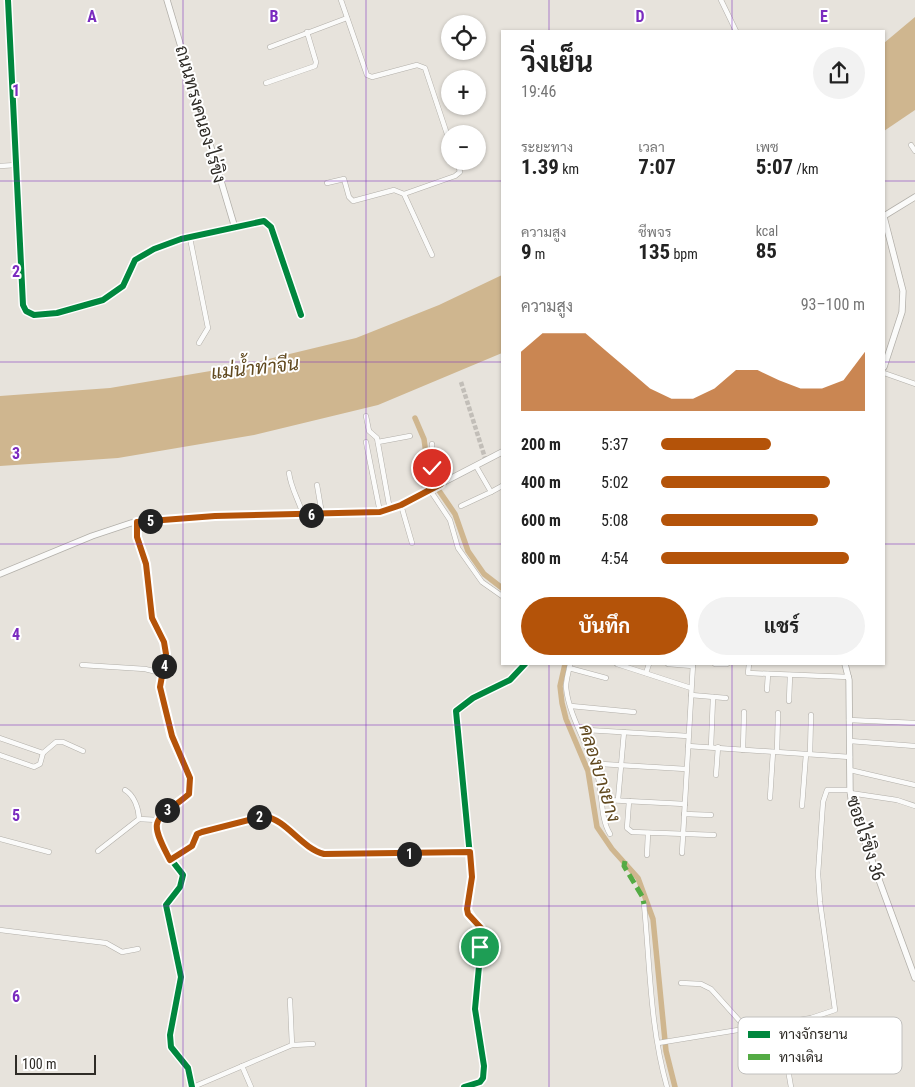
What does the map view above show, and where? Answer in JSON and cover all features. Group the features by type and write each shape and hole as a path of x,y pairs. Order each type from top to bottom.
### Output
{"street":[{"path":"8,0 23,305 26,311 30,314 57,313 103,300 122,286 136,258 164,245 264,221 269,225 301,315"},
{"name":"ถนนทรงคนอง-ไร่ขิง","path":"167,0 235,228"},
{"path":"341,0 368,76 372,77 417,65 425,68 444,125"},
{"path":"721,0 736,30"},
{"path":"270,47 347,18"},
{"path":"266,83 315,66 316,62 306,32"},
{"path":"911,145 915,151"},
{"path":"0,166 16,165"},
{"path":"327,183 344,179 349,197 353,201 394,190 404,194 455,176 460,172 459,170"},
{"path":"404,194 432,255"},
{"path":"885,215 915,198"},
{"path":"885,220 903,291 902,312 885,364"},
{"path":"190,238 208,328 199,343"},
{"path":"885,373 915,384"},
{"path":"366,416 369,431 376,436 378,442 390,510"},
{"path":"378,442 410,436"},
{"path":"366,442 380,512"},
{"path":"432,444 432,468 441,484"},
{"path":"0,574 99,533 137,522 215,516 302,515 390,510 501,453"},
{"path":"476,466 491,492"},
{"path":"289,473 291,489 300,502 302,515"},
{"path":"317,485 322,514"},
{"path":"461,506 501,487"},
{"path":"430,490 450,520 458,548 482,582 501,595"},
{"path":"401,505 412,543"},
{"path":"98,851 139,819 156,820 172,805 189,794 191,784 168,724 160,687 161,673 166,654 164,642 152,618 146,564 137,537 137,522"},
{"path":"82,665 145,669 161,673"},
{"path":"464,1087 480,1082 484,1072 475,1009 482,934 467,909 472,877 456,711 472,698 510,680 523,665"},
{"path":"620,665 691,688"},
{"path":"646,673 649,665"},
{"path":"682,853 693,665"},
{"path":"748,665 748,673 848,676"},
{"name":"ซอยไร่ขิง 36","path":"845,665 848,676 850,791 852,806 915,978"},
{"path":"606,678 570,666 566,686 571,706 598,776 604,801 605,821 610,834"},
{"path":"767,690 768,674"},
{"path":"790,675 790,701"},
{"path":"691,695 726,698"},
{"path":"711,747 713,697"},
{"path":"571,706 634,712"},
{"path":"743,750 744,712"},
{"path":"770,798 778,713"},
{"path":"802,806 810,716"},
{"path":"850,720 915,723"},
{"path":"587,730 688,736"},
{"path":"618,800 624,732"},
{"path":"0,738 43,753"},
{"path":"850,741 915,746"},
{"path":"0,755 34,767 40,764 43,753 56,742 63,742 83,751"},
{"path":"688,746 850,757"},
{"path":"716,775 718,747"},
{"path":"601,764 686,769"},
{"path":"850,770 915,786"},
{"path":"125,790 130,793 135,802 139,819"},
{"path":"814,1017 835,1010 818,874 824,793 827,790 850,791 897,800 915,806"},
{"path":"608,800 684,804"},
{"path":"629,801 629,831 714,835"},
{"path":"684,814 711,815"},
{"path":"170,860 192,846 197,834 264,816 274,819 308,845 324,854 470,852"},
{"path":"156,820 157,836 170,860 183,875 183,880 166,905 181,977 171,1042 174,1053 188,1068 192,1087 292,1045 313,1044"},
{"path":"648,833 648,855"},
{"path":"0,839 49,852"},
{"path":"644,904 648,981 659,1043 660,1063 667,1087"},
{"path":"0,930 106,943 122,952 138,949"},
{"path":"681,983 702,984 711,989 738,1019"},
{"path":"290,1000 292,1045"},
{"path":"659,1043 738,1029"},
{"path":"242,1066 251,1087"},
{"path":"789,1074 791,1087"}],"water":[{"path":"915,17 915,110 885,130 885,42"},
{"name":"แม่น้ำท่าจีน","path":"501,275 501,353 378,405 254,435 118,458 0,466 0,396 110,388 240,366 356,338 439,305"}],"waterway":[{"path":"415,418 424,439 429,476 455,514 468,551 484,574 501,587"},
{"name":"คลองบางยาง","path":"565,665 560,686 562,703 566,719 588,771 597,827 612,849 638,878 653,919 666,1051 675,1087"}],"tunnel":[{"path":"461,382 486,461"}],"marked path":[{"path":"625,861 624,866 642,896 644,904"}],"cycle path":[{"path":"8,0 23,305 26,311 34,315 57,313 103,300 123,286 135,260 154,249 181,239 264,221 271,227 301,315"},
{"path":"137,522 137,537 145,558 152,617 164,642 166,654 160,687 171,736 190,778 189,794 163,813 156,829 161,845 183,875 180,887 166,905 181,977 170,1035 171,1047 188,1068 192,1087"},
{"path":"464,1087 480,1082 483,1078 484,1066 475,1009 482,934 467,909 472,877 456,711 473,698 510,680 524,665"}],"route":[{"path":"432,468 441,484 401,505 380,512 215,516 137,522 137,537 146,564 152,618 164,642 166,654 161,673 160,687 168,724 188,771 191,784 189,794 164,812 158,820 156,828 157,836 170,860 192,846 197,834 209,829 264,816 274,819 308,845 324,854 448,854 470,852 472,877 467,909 468,914 481,928 480,947"}]}
